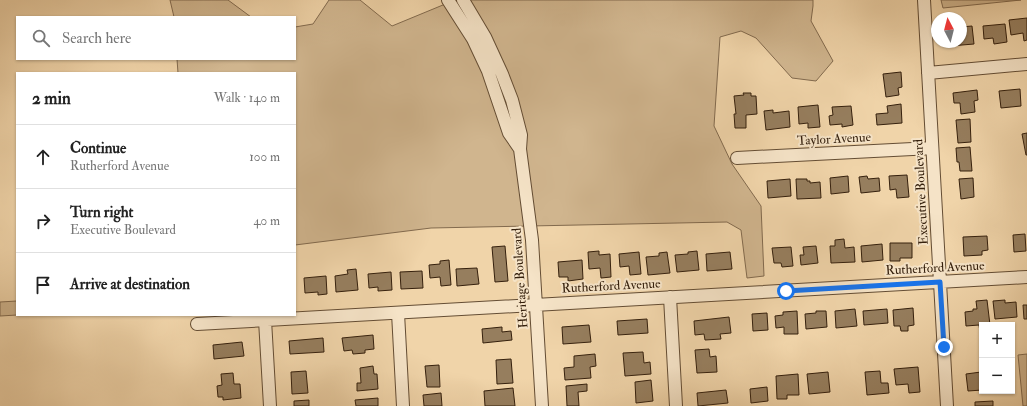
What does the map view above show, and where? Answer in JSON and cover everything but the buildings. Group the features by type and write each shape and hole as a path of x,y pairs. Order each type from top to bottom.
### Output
{"street":[{"name":"Heritage Boulevard","path":"448,0 472,39 488,71 509,133 520,149"},
{"name":"Heritage Boulevard","path":"463,0 486,37 502,74 512,100 521,135 520,149 532,240 542,406"},
{"name":"Executive Boulevard","path":"924,0 947,406"},
{"path":"928,74 1027,64"},
{"name":"Taylor Avenue","path":"737,158 932,148"},
{"name":"Rutherford Avenue","path":"197,324 1027,277"},
{"path":"670,297 676,406"},
{"path":"398,313 403,406"},
{"path":"265,320 270,406"}],"shaded area":[{"path":"170,0 228,0 250,16 174,16"},
{"path":"329,0 360,0 392,26 455,0 813,0 811,21 833,61 816,81 792,78 756,38 741,31 720,37 714,126 732,164 761,206 764,276 747,278 741,230 727,222 431,228 296,245 296,72 178,72 177,60 296,60 296,27 313,24"},
{"path":"941,0 1021,0 943,8"},
{"path":"16,301 16,315 0,316 0,302"},
{"path":"1027,354 1027,406 1023,406 1018,355"}],"route":[{"path":"786,291 940,282 944,347"}]}
